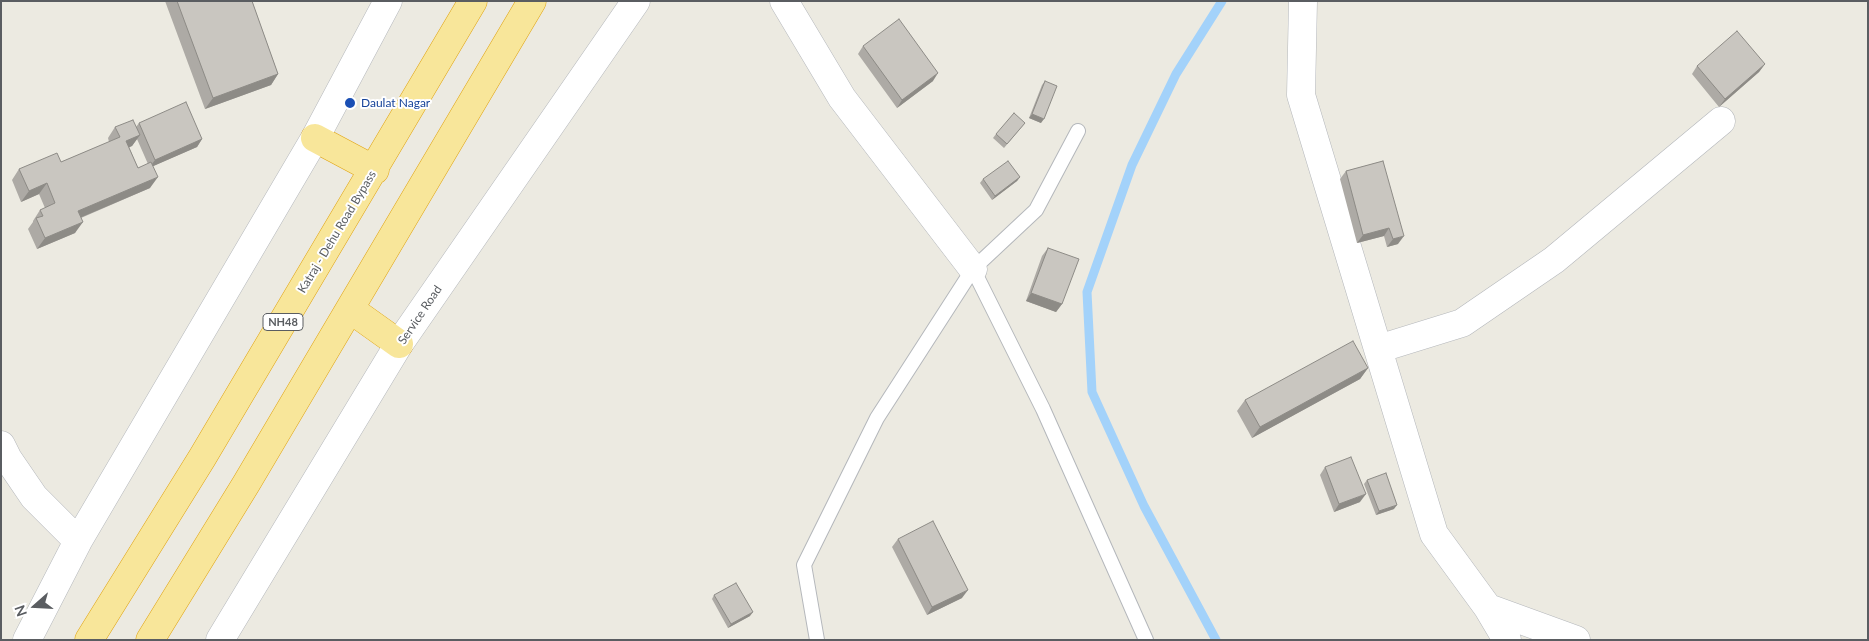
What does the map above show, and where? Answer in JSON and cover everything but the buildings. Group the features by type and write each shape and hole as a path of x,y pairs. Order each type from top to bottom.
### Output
{"highway":[{"name":"Katraj - Dehu Road Bypass","path":"89,640 202,458 375,170 473,1"},
{"path":"150,640 246,484 532,1"},
{"path":"315,138 375,170"},
{"path":"350,309 399,344"}],"street":[{"path":"27,640 78,541 315,138 388,1"},
{"name":"Service Road","path":"220,640 399,344 636,1"},
{"path":"784,1 842,98 973,270"},
{"path":"1303,1 1301,95 1434,534 1488,608 1507,640"},
{"path":"1378,349 1462,323 1554,260 1721,121"},
{"path":"1,444 8,460 34,497 78,541"},
{"path":"1488,608 1576,640"}],"lane":[{"path":"817,640 804,565 877,418 973,270 1036,210 1078,131"},
{"path":"973,270 1043,409 1146,640"}],"waterway":[{"path":"1216,640 1144,506 1092,392 1087,292 1132,165 1176,74 1222,1"}],"place":[{"name":"Daulat Nagar","path":"350,103"}]}
